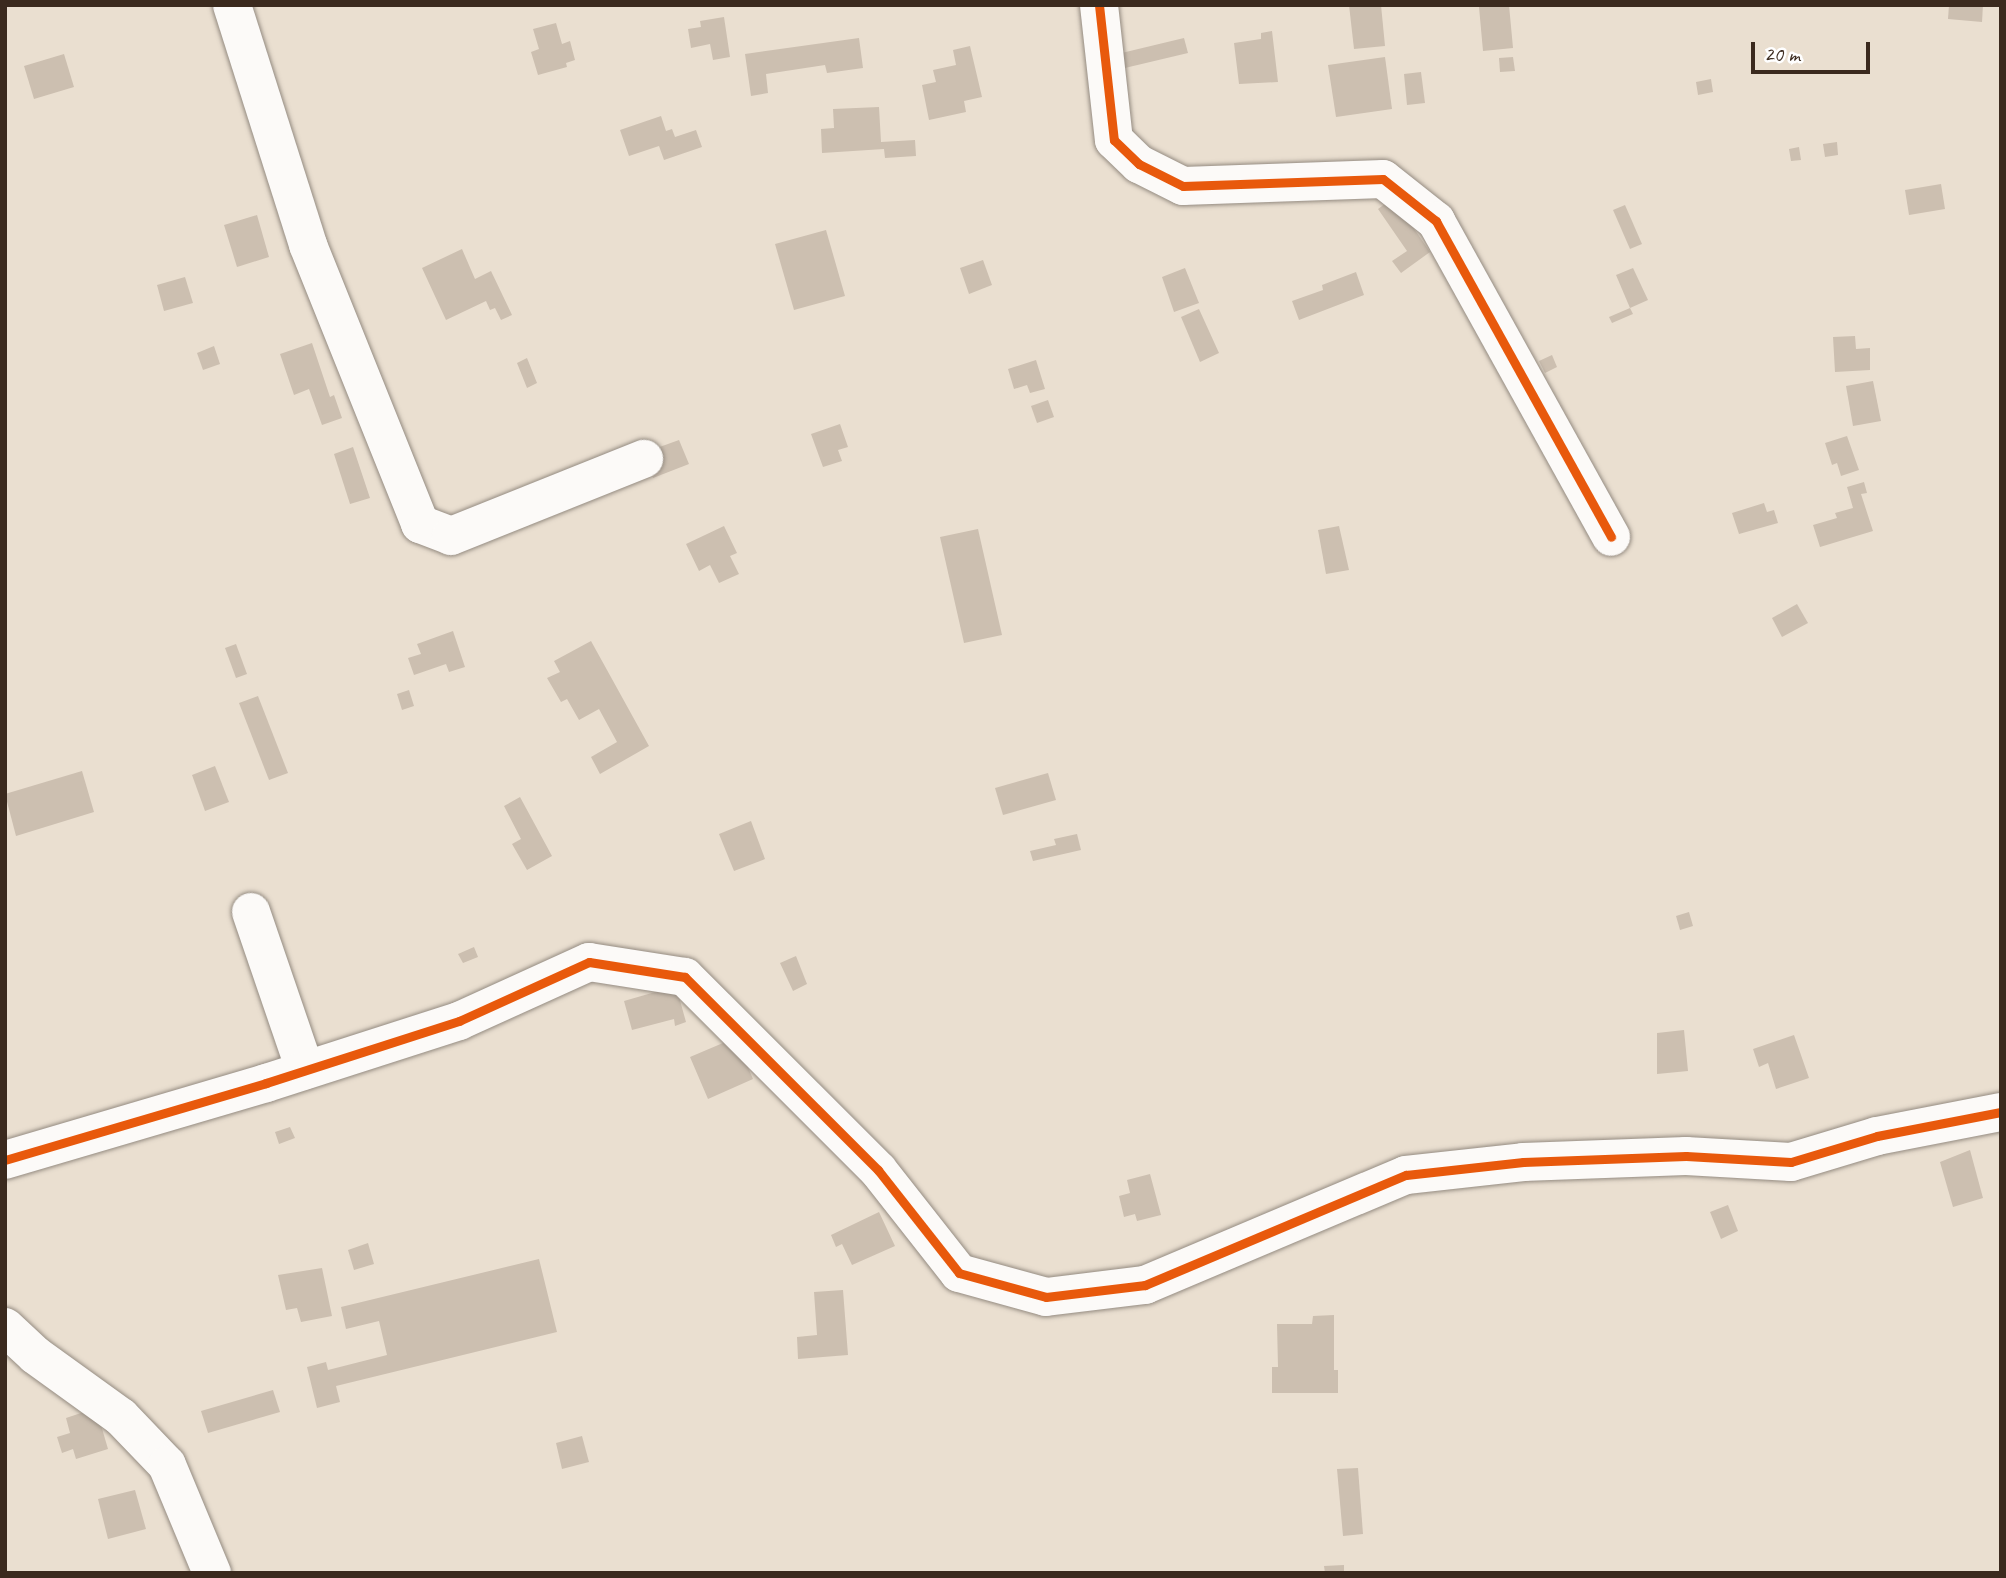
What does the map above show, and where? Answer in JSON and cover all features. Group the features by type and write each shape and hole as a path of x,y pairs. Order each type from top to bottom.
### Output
{"street":[{"path":"232,5 308,245 420,524 451,536 644,459"},
{"path":"1100,5 1114,140 1139,164 1182,186 1383,179 1436,221 1611,537"},
{"path":"251,912 305,1070"},
{"path":"5,1160 459,1021 589,962 685,977 878,1171 959,1273 1046,1297 1146,1285 1406,1175 1523,1162 1686,1156 1791,1162 1877,1136 2001,1112"},
{"path":"5,1327 35,1355 121,1417 167,1465 212,1573"}],"building":[{"path":"1349,5 1381,5 1385,46 1354,49"},
{"path":"1509,5 1513,48 1483,51 1479,7"},
{"path":"1949,5 1983,5 1982,22 1948,19"},
{"path":"724,17 730,57 713,60 710,44 691,48 688,29 701,27 700,21"},
{"path":"556,23 562,44 570,41 575,60 566,63 567,67 538,75 531,52 539,49 533,29"},
{"path":"1272,31 1278,82 1239,84 1234,43 1261,39 1261,33"},
{"path":"859,38 863,68 827,73 825,65 766,74 768,93 751,96 745,54"},
{"path":"1184,38 1188,53 1108,72 1105,57"},
{"path":"970,46 982,97 964,101 966,112 929,120 922,85 936,82 933,70 956,65 953,50"},
{"path":"64,54 74,87 34,99 24,66"},
{"path":"1385,57 1392,109 1336,117 1328,65"},
{"path":"1513,57 1515,71 1500,72 1499,58"},
{"path":"1421,72 1425,103 1407,105 1404,74"},
{"path":"1711,79 1713,92 1698,95 1696,82"},
{"path":"879,107 881,142 915,140 916,156 885,158 884,149 822,153 821,129 834,128 833,109"},
{"path":"661,116 666,131 672,129 675,137 696,130 702,147 664,160 659,146 629,156 620,130"},
{"path":"1837,142 1838,155 1825,157 1823,144"},
{"path":"1799,147 1801,160 1791,161 1789,149"},
{"path":"1941,184 1945,209 1909,215 1905,190"},
{"path":"1393,198 1430,252 1401,273 1392,261 1407,251 1378,209"},
{"path":"1625,205 1642,244 1630,249 1613,210"},
{"path":"257,215 269,257 237,267 224,225"},
{"path":"826,230 845,296 794,310 775,244"},
{"path":"462,249 475,279 491,271 512,315 501,320 495,308 490,310 486,301 446,320 422,268"},
{"path":"983,260 992,285 969,294 960,268"},
{"path":"1185,268 1199,303 1174,312 1162,277"},
{"path":"1633,268 1648,300 1630,308 1616,275"},
{"path":"1356,272 1364,295 1299,320 1292,301 1323,290 1322,285"},
{"path":"185,277 193,303 164,311 157,285"},
{"path":"1630,308 1633,314 1612,323 1609,317"},
{"path":"1199,309 1219,353 1200,362 1181,317"},
{"path":"1855,336 1856,349 1870,348 1870,370 1835,372 1833,337"},
{"path":"312,343 330,397 334,395 342,418 322,425 309,389 294,395 280,354"},
{"path":"214,346 220,364 203,370 197,353"},
{"path":"1552,355 1557,367 1545,373 1539,361"},
{"path":"527,358 537,383 527,388 517,363"},
{"path":"1036,360 1045,389 1030,393 1027,385 1014,389 1008,369"},
{"path":"1873,381 1881,421 1853,426 1846,386"},
{"path":"1048,400 1054,417 1037,423 1031,406"},
{"path":"840,424 848,447 838,450 842,461 823,467 811,434"},
{"path":"1847,436 1859,470 1841,476 1837,463 1832,465 1825,443"},
{"path":"679,440 689,464 653,478 643,453"},
{"path":"353,447 370,498 350,504 334,454"},
{"path":"1864,482 1867,493 1861,494 1873,531 1820,547 1813,525 1837,518 1835,513 1853,508 1847,487"},
{"path":"1764,503 1767,512 1774,510 1778,523 1739,534 1732,513"},
{"path":"724,526 737,553 730,556 739,574 719,583 710,565 699,571 686,544"},
{"path":"1339,526 1349,570 1326,574 1318,530"},
{"path":"978,529 1002,635 964,643 940,537"},
{"path":"1797,604 1808,623 1782,637 1772,618"},
{"path":"453,631 465,667 449,672 446,664 414,675 408,658 421,654 417,644"},
{"path":"591,641 649,746 600,774 591,757 617,742 599,709 579,720 567,699 561,702 547,678 560,672 554,661"},
{"path":"236,644 247,674 236,678 225,648"},
{"path":"409,690 414,706 402,710 397,694"},
{"path":"258,696 288,773 269,780 239,703"},
{"path":"215,766 229,802 205,811 192,775"},
{"path":"82,771 94,812 16,836 5,794"},
{"path":"1048,773 1056,800 1003,815 995,788"},
{"path":"520,797 552,856 527,870 512,844 521,839 504,806"},
{"path":"751,821 765,859 734,871 719,834"},
{"path":"1077,834 1081,850 1033,861 1030,851 1056,845 1054,839"},
{"path":"1689,912 1693,926 1680,930 1676,916"},
{"path":"474,947 478,957 463,963 458,954"},
{"path":"796,956 807,984 793,991 780,963"},
{"path":"676,986 686,1022 675,1026 674,1019 632,1030 624,1001"},
{"path":"729,1023 753,1079 708,1099 690,1057 723,1043 716,1029"},
{"path":"1684,1030 1688,1071 1657,1074 1657,1033"},
{"path":"1794,1035 1809,1078 1776,1089 1768,1063 1759,1067 1753,1049"},
{"path":"290,1127 295,1138 279,1144 275,1132"},
{"path":"1970,1150 1983,1198 1953,1207 1940,1162"},
{"path":"1150,1174 1161,1215 1137,1221 1135,1214 1124,1217 1119,1196 1130,1193 1127,1180"},
{"path":"1728,1205 1738,1231 1721,1239 1710,1212"},
{"path":"879,1212 895,1246 852,1265 842,1244 836,1247 831,1235"},
{"path":"368,1243 374,1264 354,1270 348,1250"},
{"path":"539,1259 557,1332 336,1386 340,1402 317,1408 307,1367 326,1362 328,1370 387,1355 379,1321 346,1329 341,1307"},
{"path":"322,1268 332,1316 301,1322 297,1308 286,1310 278,1275"},
{"path":"843,1290 848,1355 798,1359 797,1337 817,1335 814,1292"},
{"path":"1334,1315 1334,1370 1338,1370 1338,1393 1272,1393 1272,1367 1278,1367 1277,1324 1312,1324 1313,1316"},
{"path":"273,1390 280,1412 208,1433 201,1411"},
{"path":"96,1408 108,1449 76,1459 73,1449 62,1453 57,1437 70,1433 66,1418"},
{"path":"582,1436 589,1462 562,1469 556,1443"},
{"path":"1358,1468 1363,1534 1343,1536 1337,1469"},
{"path":"135,1490 146,1529 108,1539 98,1499"},
{"path":"1344,1565 1344,1573 1325,1573 1324,1566"}],"cycle path":[{"path":"1099,5 1114,140 1139,164 1183,186 1383,179 1436,221 1611,537"},
{"path":"5,1160 266,1083 459,1021 589,962 685,977 878,1170 959,1273 1046,1297 1145,1285 1406,1175 1523,1162 1686,1156 1791,1162 1877,1136 2001,1112"}]}
